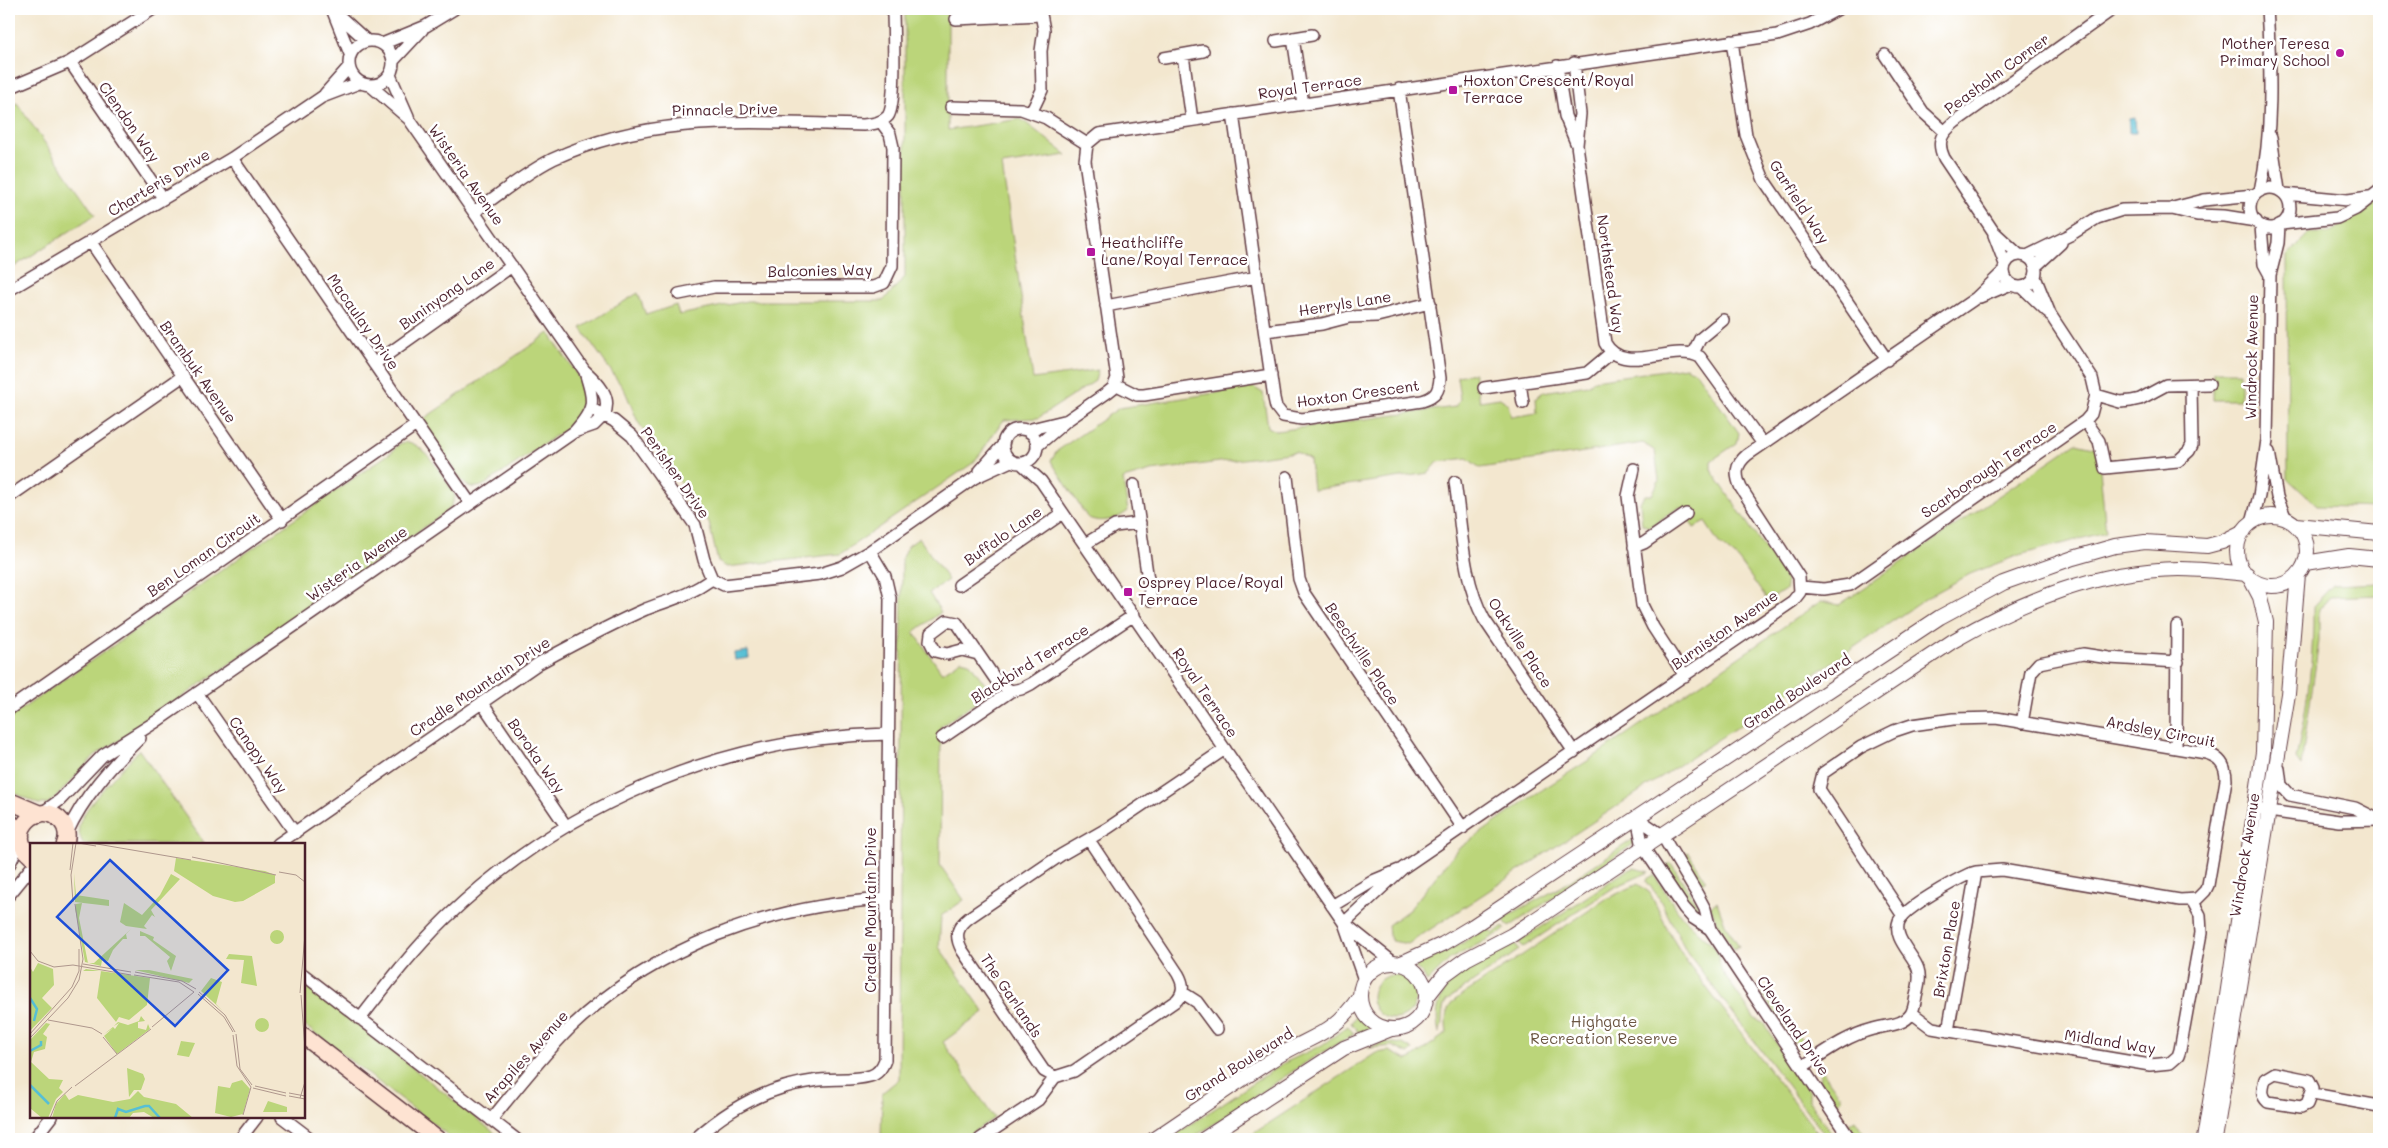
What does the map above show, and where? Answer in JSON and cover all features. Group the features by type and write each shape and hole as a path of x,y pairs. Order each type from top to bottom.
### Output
{"main road":[{"path":"9,802 49,814 61,820 68,839"},
{"path":"21,838 24,824 34,815 41,813"},
{"path":"9,821 30,855"},
{"path":"305,1037 437,1139"},
{"path":"416,1124 432,1139"}],"street":[{"path":"9,88 70,62 139,13 153,9"},
{"path":"332,9 367,41 382,44 388,49 393,61"},
{"path":"332,9 350,54"},
{"path":"382,44 426,26 454,9"},
{"path":"881,122 890,113 893,98 893,9"},
{"name":"Royal Terrace","path":"1087,144 1099,134 1732,41 1794,30 1838,9"},
{"name":"Peasholm Corner","path":"2023,255 1993,230 1944,158 1940,143 1944,131 2113,9"},
{"path":"2267,9 2269,128 2282,192 2290,207 2289,213 2280,225"},
{"path":"956,19 1040,12 1044,30 1041,64 1042,90 1032,111"},
{"path":"367,41 354,48 350,54 348,68 350,74 359,83 371,86 385,80 390,74 393,61 426,26"},
{"path":"1276,41 1312,36"},
{"path":"1294,38 1303,104"},
{"name":"Garfield Way","path":"1732,41 1746,135 1764,180 1887,360"},
{"path":"1164,58 1203,52"},
{"path":"1183,55 1192,120"},
{"path":"1884,56 1923,112 1944,131"},
{"name":"Clendon Way","path":"70,62 163,198"},
{"name":"Northstead Way","path":"1574,63 1580,114 1577,145 1605,343 1611,353 1621,358 1684,352 1693,353"},
{"name":"Northstead Way","path":"1557,66 1565,116 1577,145"},
{"name":"Charteris Drive","path":"322,98 348,68"},
{"name":"Wisteria Avenue","path":"41,813 60,800 103,755 197,694 574,432 594,425 604,416 606,408 605,394 598,383 584,370 409,120 390,74"},
{"name":"Charteris Drive","path":"9,290 232,158 322,98 359,83"},
{"name":"Wisteria Avenue","path":"371,86 409,120"},
{"name":"Hoxton Crescent","path":"1233,114 1276,407 1284,416 1293,420 1430,399 1437,393 1440,378 1399,89"},
{"path":"712,579 724,585 732,585 820,574 842,567 870,551 974,478 1016,462 1031,459 1036,450 1066,421 1104,396 1115,384 1117,372 1086,160 1087,144 1032,111 1021,109 951,108"},
{"name":"Pinnacle Drive","path":"474,212 553,160 604,140 631,132 661,126 694,124 863,124 881,122"},
{"name":"Balconies Way","path":"679,294 714,287 872,287 884,283 892,266 893,146 890,134 881,122"},
{"path":"2259,223 2250,206 2257,193 2269,128"},
{"name":"Macaulay Drive","path":"232,158 470,503"},
{"path":"2172,209 2204,200 2257,193 2273,188 2282,192 2348,200 2374,194"},
{"path":"1801,588 1796,571 1737,480 1736,473 1739,463 1763,444 1976,298 2005,268 2010,258 2023,255 2070,235 2097,218 2109,213 2135,209 2172,209 2196,215 2224,216 2259,223 2267,227 2337,218 2356,209 2374,194"},
{"name":"Windrock Avenue","path":"2259,223 2264,264 2270,275"},
{"name":"Windrock Avenue","path":"2248,526 2259,496 2267,440 2270,275 2278,243 2280,225"},
{"name":"Peasholm Corner","path":"1993,230 2005,268"},
{"path":"1976,298 2030,284 2036,271 2070,235"},
{"name":"Brambuk Avenue","path":"90,241 282,520"},
{"path":"2023,255 2036,271 2050,314 2092,378 2096,396 2091,414 2085,421 2100,441 2105,468 2178,461 2189,451 2192,445 2191,385"},
{"name":"Buninyong Lane","path":"374,364 512,266"},
{"path":"2005,268 2005,276 2050,314"},
{"path":"1106,306 1257,277"},
{"name":"Herryls Lane","path":"1265,331 1322,324 1349,317 1376,316 1430,304"},
{"path":"1723,320 1700,339 1693,353 1706,363 1763,444"},
{"path":"1484,388 1587,373 1611,353"},
{"name":"Wisteria Avenue","path":"574,432 592,410 592,395 584,370"},
{"path":"1115,384 1137,395 1144,395 1271,375"},
{"path":"9,497 183,376"},
{"path":"1520,383 1523,403"},
{"path":"2096,396 2120,402 2131,401 2140,399 2166,385 2209,384"},
{"name":"Perisher Drive","path":"592,410 625,428 632,436 690,518 698,534 704,560 712,579"},
{"path":"974,478 1002,445 1006,435 1011,431 1016,429 1027,430 1066,421"},
{"name":"Scarborough Terrace","path":"1801,588 1824,590 1850,585 2085,421"},
{"name":"Ben Loman Circuit","path":"9,709 416,425"},
{"path":"1027,430 1034,436 1036,450"},
{"name":"Windrock Avenue","path":"2267,440 2277,497 2292,522"},
{"path":"1002,445 1005,454 1016,462"},
{"name":"Royal Terrace","path":"1036,450 1041,481"},
{"name":"Royal Terrace","path":"1016,462 1041,481 1134,614 1344,923 1364,980"},
{"path":"1634,469 1628,496 1642,605 1685,676"},
{"name":"Beechville Place","path":"1286,477 1300,579 1304,593 1463,828"},
{"name":"Oakville Place","path":"1455,482 1470,582 1476,604 1484,619 1574,752"},
{"path":"1134,484 1151,600"},
{"name":"Buffalo Lane","path":"959,584 1063,513"},
{"path":"1634,547 1644,543 1686,514"},
{"path":"2248,576 2240,564 2238,553 2239,541 2248,526 2263,517 2275,516 2292,522 2379,533"},
{"path":"2292,522 2306,543 2301,569"},
{"path":"1085,544 1115,526 1140,523"},
{"name":"Grand Boulevard","path":"1396,963 1443,944 1473,926 1940,617 2003,583 2046,566 2115,546 2145,542 2207,546 2222,542 2248,526"},
{"name":"Cradle Mountain Drive","path":"694,1139 727,1114 769,1092 812,1081 871,1076 880,1071 885,1060 890,598 885,576 870,551"},
{"path":"1204,1139 1323,1060 1359,1040 1408,1026 1417,1019 1423,1010 1426,998 1444,975 1466,959 1512,935 1953,641 1990,620 2025,603 2087,582 2153,570 2179,569 2248,576 2269,585 2280,584 2301,569 2349,556 2379,559"},
{"name":"Windrock Avenue","path":"2215,1139 2279,755 2293,650 2301,569"},
{"name":"Windrock Avenue","path":"2204,1139 2263,752 2266,622 2260,597 2248,576"},
{"name":"Cradle Mountain Drive","path":"280,843 539,664 585,638 647,609 688,595 712,579"},
{"name":"Burniston Avenue","path":"1344,923 1403,868 1786,607 1798,596 1801,588"},
{"name":"Blackbird Terrace","path":"942,738 1011,691 1031,684 1134,614"},
{"path":"2176,748 2177,626"},
{"path":"978,654 998,683 1011,691"},
{"path":"2022,723 2031,672 2039,663 2083,654 2109,658 2178,662"},
{"name":"Canopy Way","path":"197,694 295,833"},
{"name":"Boroka Way","path":"482,703 566,826"},
{"name":"Ardsley Circuit","path":"1903,916 1823,798 1819,789 1823,772 1869,742 1912,725 1932,721 1983,717 2176,748 2218,758 2222,762 2226,773 2208,885 2202,896 2192,900"},
{"name":"Wisteria Avenue","path":"68,839 76,813 126,751 157,721"},
{"path":"360,1019 402,966 444,920 499,871 566,826 629,792 726,757 802,740 835,736 888,734"},
{"name":"The Garlands","path":"1055,1077 1044,1071 962,950 956,934 962,923 1060,855 1089,840 1225,749"},
{"path":"2279,755 2281,785 2290,795 2355,808 2379,820"},
{"path":"2255,809 2339,821 2379,820"},
{"name":"Cleveland Drive","path":"1637,818 1662,835 1705,909 1710,929 1850,1139"},
{"name":"Cleveland Drive","path":"1637,818 1643,847 1684,908 1693,918 1710,929"},
{"path":"9,866 21,838"},
{"path":"980,1139 1038,1100 1055,1077 1074,1071 1178,1000 1183,993 1182,982 1178,974 1089,840"},
{"name":"Burniston Avenue","path":"1332,906 1375,880 1403,868"},
{"path":"9,895 30,869"},
{"path":"1802,1067 1847,1038 1874,1028 1903,1022 1912,1013 1920,975 1915,961 1898,931 1899,921 1903,916 1940,890 1976,872 2002,870 2192,900"},
{"name":"Brixton Place","path":"1948,1031 1976,872"},
{"name":"Arapiles Avenue","path":"491,1120 525,1076 570,1028 623,985 668,957 720,933 787,911 845,901 887,899"},
{"name":"Midland Way","path":"1912,1013 1925,1024 1948,1031 2150,1065 2170,1063 2178,1056 2180,1050 2201,933 2200,915 2192,900"},
{"name":"Royal Terrace","path":"1344,923 1396,963"},
{"path":"1391,1030 1375,1024 1362,1007 1360,996 1364,980 1376,968 1396,963 1416,972 1422,980 1426,998"},
{"path":"305,976 516,1139"},
{"path":"1183,993 1197,1002 1217,1029"},
{"name":"Grand Boulevard","path":"1154,1139 1280,1055 1329,1030 1347,1015 1360,996"},
{"path":"2313,1094 2379,1106"},
{"path":"34,1139 50,1118"},
{"path":"240,1139 256,1118"},
{"path":"283,1118 311,1139"}],"green space":[{"path":"905,9 948,9 948,130 1021,119 1067,155 1002,165 1033,379 1098,370 1095,381 1038,418 1004,420 973,463 840,554 727,567 718,562 709,523 638,422 625,391 581,328 638,293 646,315 676,305 679,315 747,301 883,301 905,277"},
{"path":"17,103 95,215 9,270 9,106"},
{"path":"2379,201 2379,508 2317,506 2288,479 2287,256 2309,233 2329,233"},
{"path":"549,333 586,388 586,406 577,421 486,484 479,487 470,487 461,480 422,420"},
{"path":"1686,367 1696,372 1739,433 1737,443 1711,461 1711,470 1787,581 1785,590 1768,601 1738,559 1719,543 1705,522 1694,528 1680,507 1649,527 1642,524 1640,502 1645,495 1652,495 1659,480 1655,451 1643,443 1480,468 1467,458 1438,462 1429,473 1313,490 1310,460 1296,452 1151,471 1123,479 1128,511 1113,519 1102,521 1087,517 1051,461 1057,451 1119,408 1253,387 1263,393 1268,427 1276,431 1455,407 1460,399 1457,376 1474,373 1480,401 1500,398 1508,404 1511,417 1537,413 1536,398 1543,392 1588,385 1594,380"},
{"path":"2213,372 2240,372 2240,400 2213,400"},
{"path":"406,442 420,448 426,454 453,491 455,497 450,509 128,735 95,755 59,794 47,804 38,804 9,790 9,718 393,451 399,444"},
{"path":"2076,443 2098,448 2106,532 2019,555 1970,574 1928,597 1743,723 1408,944 1392,941 1388,925 1410,909 1457,850 1534,795 1589,760 1821,601 1839,605"},
{"path":"919,538 948,580 929,593 941,612 914,632 942,673 961,660 969,662 987,687 985,696 941,726 940,865 964,900 941,916 939,947 984,1012 943,1042 994,1118 962,1139 881,1139 882,1093 899,1079 902,559 908,546"},
{"path":"2379,583 2379,595 2330,597 2319,609 2319,641 2301,766 2296,759 2309,683 2313,606 2333,585"},
{"path":"139,750 204,843 83,843 79,828 80,822 98,795"},
{"path":"1632,840 1635,843 1509,927 1504,920 1494,927 1492,924 1561,887"},
{"path":"1688,852 1706,880 1698,886 1679,858"},
{"path":"1671,863 1696,902 1701,916 1690,907 1664,867"},
{"path":"1634,868 1649,872 1613,888 1522,948 1519,942 1624,872"},
{"path":"1654,875 1682,917 1710,943 1719,955 1720,968 1754,1018 1764,1024 1809,1092 1809,1101 1835,1139 1828,1139 1687,952 1658,896 1647,882 1647,879"},
{"name":"Highgate Recreation Reserve","path":"1638,884 1650,893 1671,936 1687,962 1822,1139 1245,1139 1376,1053 1389,1051 1407,1060 1412,1058 1447,1033 1446,1015 1449,1007 1455,1000 1606,899"},
{"path":"1717,902 1725,924 1739,946 1734,949 1719,927 1710,906"},
{"path":"1503,926 1505,929 1498,934 1450,959 1427,982 1422,973 1413,966 1461,944 1487,927 1493,934"},
{"path":"1515,944 1519,950 1446,1001 1439,1033 1437,1015 1440,999 1448,987 1458,976"},
{"path":"1394,975 1406,979 1412,985 1416,997 1412,1009 1406,1015 1394,1019 1382,1015 1376,1009 1372,997 1376,985 1382,979"},
{"path":"305,982 502,1139 453,1139 305,1026"},
{"path":"1768,989 1783,1012 1777,1016 1762,993"},
{"path":"1360,1011 1375,1027 1359,1033 1351,1023"},
{"path":"1788,1020 1809,1050 1804,1049 1790,1036 1782,1023"},
{"path":"1348,1026 1354,1034 1311,1059 1191,1139 1169,1139 1282,1064 1322,1045"},
{"path":"1385,1042 1403,1044 1413,1050 1408,1054 1392,1046 1368,1048"},
{"path":"1819,1067 1842,1099 1836,1103 1820,1080"},
{"path":"1855,1120 1868,1139 1860,1139 1849,1124"}],"water":[{"path":"2135,117 2136,133 2129,133 2129,118"},
{"path":"748,651 749,658 735,660 734,653"}],"place":[{"name":"Mother Teresa Primary School","path":"2340,53"},
{"name":"Hoxton Crescent/Royal Terrace","path":"1453,90"},
{"name":"Heathcliffe Lane/Royal Terrace","path":"1091,252"},
{"name":"Osprey Place/Royal Terrace","path":"1128,592"}]}
